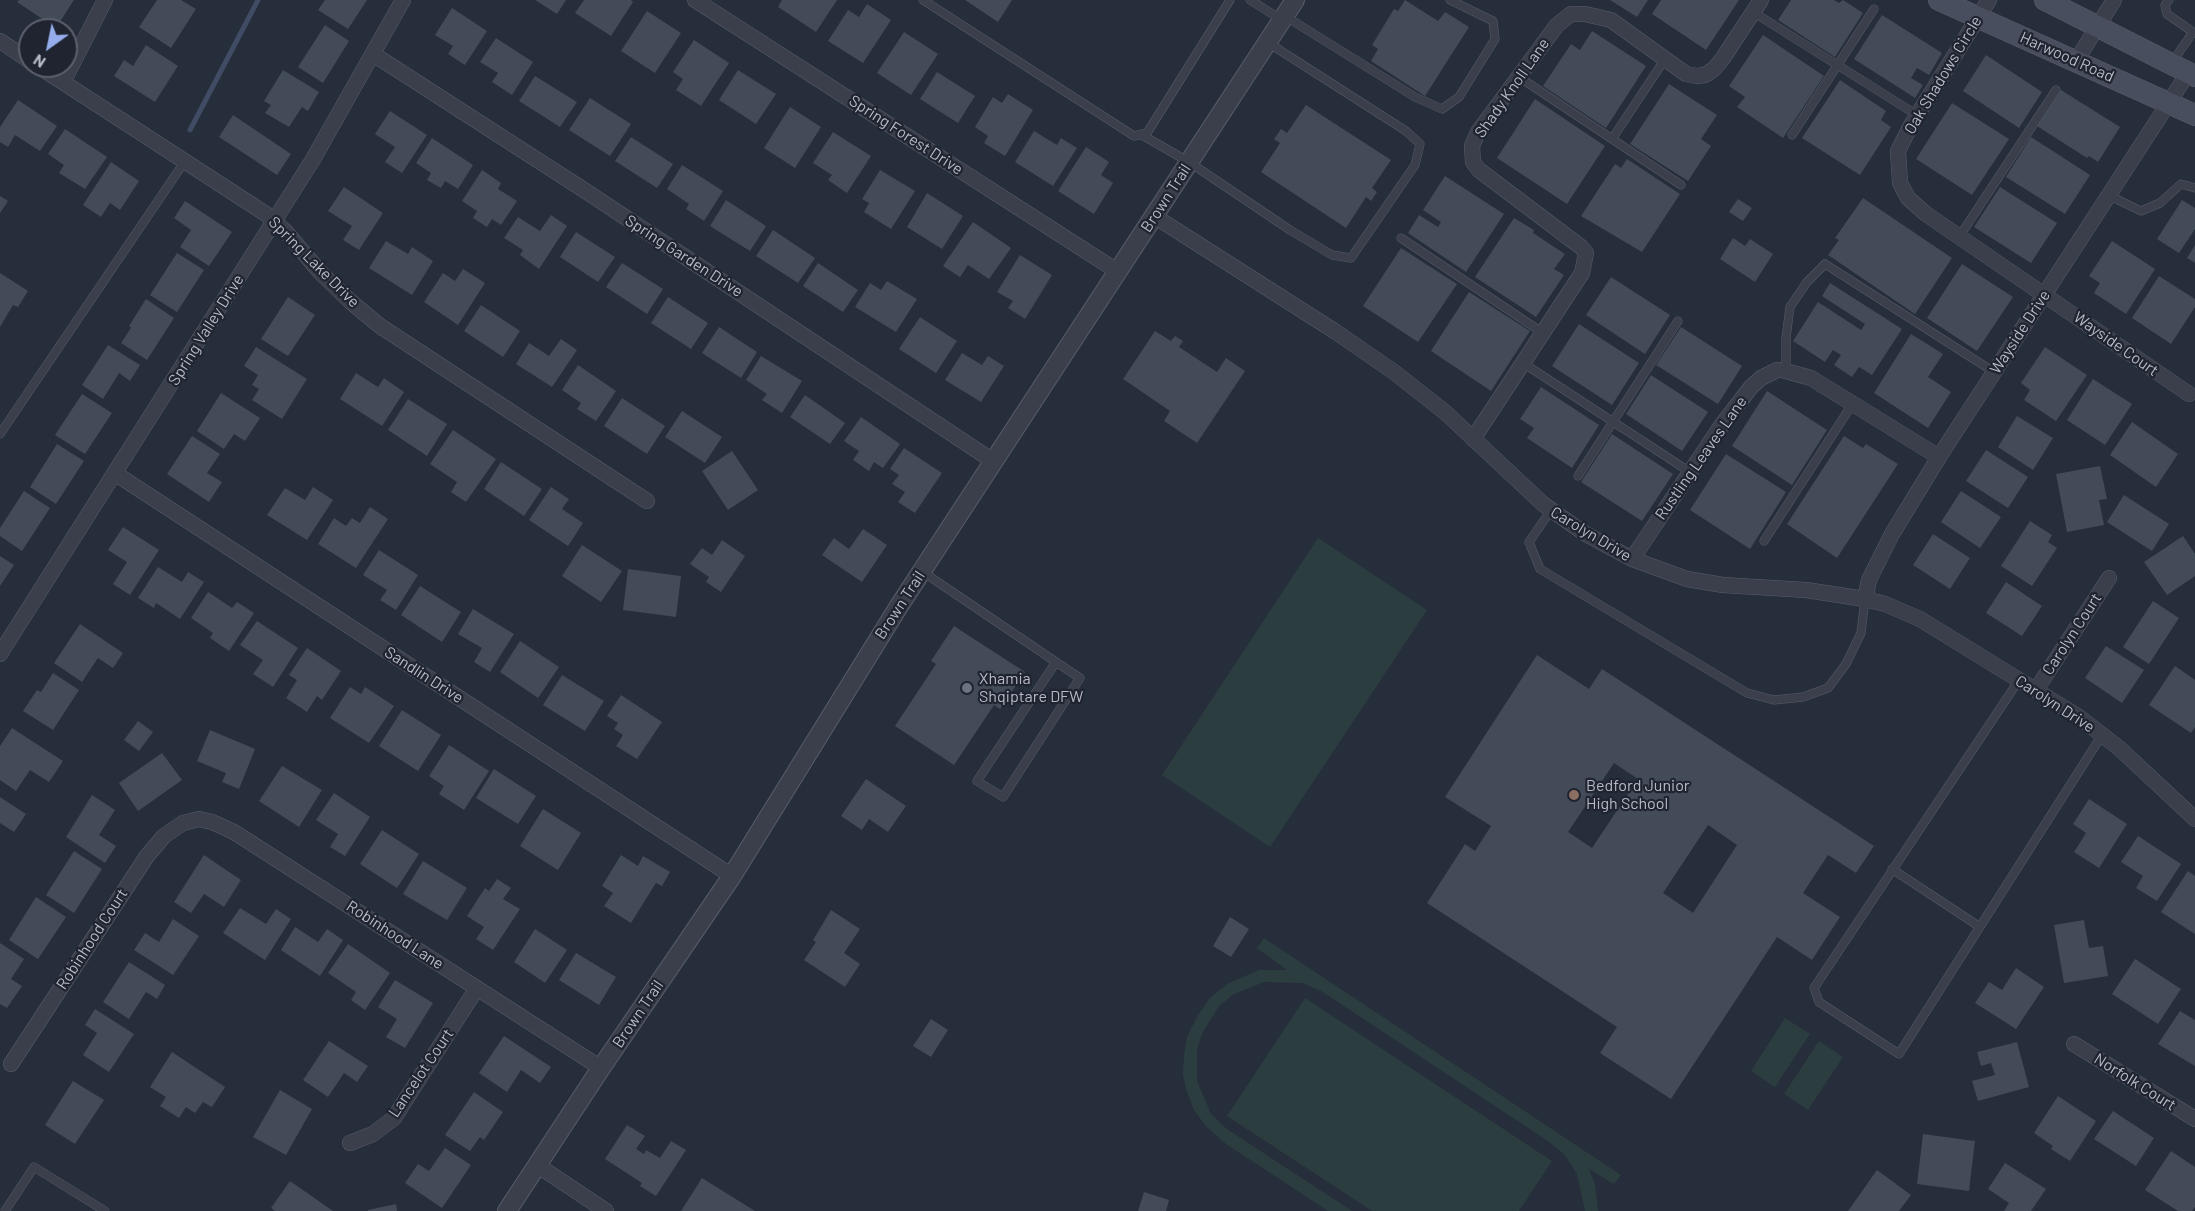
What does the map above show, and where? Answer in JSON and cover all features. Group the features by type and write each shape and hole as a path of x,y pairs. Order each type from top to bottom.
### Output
{"main road":[{"name":"Harwood Road","path":"1939,0 1984,9 2076,61 2195,115"},
{"path":"2045,0 2185,71"}],"street":[{"path":"63,82 105,0"},
{"name":"Spring Valley Drive","path":"0,654 312,161 403,0"},
{"name":"Spring Forest Drive","path":"695,0 1117,272"},
{"name":"Brown Trail","path":"507,1211 732,876 922,571 1295,0"},
{"path":"2076,61 2114,0"},
{"name":"Shady Knoll Lane","path":"1473,439 1582,273 1586,253 1479,170 1473,162 1472,146 1478,132 1557,25 1571,14 1585,14 1611,20 1686,74 1697,76 1705,75 1714,69 1757,6"},
{"name":"Oak Shadows Circle","path":"1984,9 1917,115 1898,151 1900,183 1908,198 1926,214 2044,294"},
{"path":"0,41 18,53"},
{"name":"Spring Garden Drive","path":"373,54 993,461"},
{"name":"Wayside Drive","path":"1865,599 1869,580 1892,534 1939,457 2169,102 2185,71"},
{"name":"Spring Lake Drive","path":"57,78 266,214 320,272 380,326 647,501"},
{"name":"Carolyn Drive","path":"1154,216 1336,332 1394,372 1446,413 1551,510 1584,533 1632,559 1687,579 1723,585 1806,590 1865,599 1885,604 1920,619 2079,717 2119,748 2195,819"},
{"name":"Wayside Court","path":"2044,294 2188,394"},
{"name":"Rustling Leaves Lane","path":"1632,559 1721,426 1751,387 1761,378 1778,370 1786,370"},
{"path":"1786,370 1811,378 1939,457"},
{"name":"Sandlin Drive","path":"116,474 732,876"},
{"name":"Carolyn Court","path":"2036,690 2109,578"},
{"name":"Robinhood Lane","path":"183,823 199,819 234,832 601,1068"},
{"name":"Robinhood Court","path":"11,1064 147,856 164,836 183,823"},
{"name":"Lancelot Court","path":"350,1143 373,1134 393,1118 477,988"},
{"name":"Norfolk Court","path":"2074,1044 2195,1119"},
{"path":"537,1165 606,1211"}],"lane":[{"path":"923,0 1134,136 1147,133 1230,0"},
{"path":"1250,0 1415,97 1442,109 1459,97 1495,39 1493,21 1450,0"},
{"path":"2169,0 2165,5 2167,14 2193,32 2185,71"},
{"path":"1757,6 1838,65 1917,115"},
{"path":"1792,135 1874,9"},
{"path":"1142,135 1189,162 1332,255 1352,258 1415,165 1420,144 1406,131 1267,42"},
{"path":"1612,139 1665,59"},
{"path":"1519,77 1681,185"},
{"path":"1959,237 2056,90"},
{"path":"0,434 185,161"},
{"path":"2108,195 2141,211 2160,203 2181,184 2195,188"},
{"path":"1401,238 1543,333"},
{"path":"1786,370 1786,338 1790,307 1807,282 1825,264 1994,372"},
{"path":"1578,476 1678,321"},
{"path":"1523,363 1690,472"},
{"path":"1764,541 1853,403"},
{"path":"1551,510 1529,542 1540,570 1747,693 1774,700 1803,697 1828,688 1846,664 1861,633 1865,599"},
{"path":"922,571 1080,678 1003,797 977,781 1056,662"},
{"path":"2019,680 1814,987 1819,1002 1899,1054 2102,735"},
{"path":"1892,870 1980,927"},
{"path":"5,1211 34,1167 105,1211"}],"shaded area":[{"path":"1318,538 1427,610 1270,847 1162,775"},
{"path":"1264,938 1621,1175 1614,1184 1589,1169 1595,1184 1598,1211 1585,1211 1577,1174 1565,1155 1548,1141 1321,991 1302,983 1264,982 1234,994 1219,1006 1203,1032 1197,1049 1197,1081 1211,1114 1227,1129 1352,1211 1328,1211 1223,1142 1205,1125 1194,1110 1186,1089 1183,1075 1187,1037 1210,998 1227,984 1259,970 1287,970 1257,948"},
{"path":"1305,998 1552,1161 1519,1211 1372,1211 1227,1116"},
{"path":"1785,1018 1810,1034 1775,1087 1751,1071"},
{"path":"1819,1041 1843,1057 1808,1110 1784,1094"}],"building":[{"path":"19,0 74,0 62,18 41,18 17,2"},
{"path":"157,0 181,0 196,9 171,48 139,27"},
{"path":"325,0 367,0 348,29 318,10"},
{"path":"535,0 566,0 557,14"},
{"path":"584,0 631,0 633,2 611,36 575,13"},
{"path":"782,0 837,0 816,32 778,7"},
{"path":"965,0 1012,0 998,22"},
{"path":"1405,0 1438,21 1445,12 1469,27 1425,96 1371,61 1378,49 1372,45 1394,9 1398,11"},
{"path":"1610,0 1648,0 1637,17"},
{"path":"1661,0 1739,0 1706,50 1652,14"},
{"path":"1791,0 1834,0 1839,3 1843,0 1863,13 1835,57 1778,20"},
{"path":"867,4 891,20 863,63 828,41 848,10 859,17"},
{"path":"452,8 487,31 465,65 448,54 453,46 435,35"},
{"path":"647,11 681,33 655,73 621,51"},
{"path":"1882,15 1942,53 1929,75 1917,68 1911,78 1923,85 1915,98 1854,59"},
{"path":"325,25 349,41 323,83 298,67"},
{"path":"1592,31 1646,66 1606,128 1543,86 1571,44 1580,50"},
{"path":"904,32 938,54 911,95 877,73"},
{"path":"1763,35 1824,76 1783,138 1737,107 1745,97 1729,86"},
{"path":"496,38 533,62 512,95 492,82 498,73 480,62"},
{"path":"694,40 729,63 701,106 676,90 683,79 673,72"},
{"path":"146,45 178,66 155,102 114,76 124,60 133,66"},
{"path":"1986,55 2042,92 2019,128 1963,91"},
{"path":"283,70 319,92 308,111 302,107 289,127 265,113 271,105 264,101"},
{"path":"738,70 776,94 756,124 719,100"},
{"path":"937,72 975,96 958,123 920,99"},
{"path":"535,76 577,102 560,127 519,101"},
{"path":"1840,80 1886,111 1881,120 1891,127 1860,175 1802,138"},
{"path":"1669,84 1717,115 1701,139 1711,146 1688,181 1630,144"},
{"path":"2061,90 2120,127 2098,162 2089,156 2087,158 2037,126"},
{"path":"1008,94 1033,110 1005,156 984,143 988,136 975,127 993,97 1002,103"},
{"path":"590,98 631,124 610,156 569,130"},
{"path":"1535,99 1605,146 1567,204 1497,158"},
{"path":"18,100 57,126 40,151 15,135 8,147 0,142 0,127"},
{"path":"1952,103 2009,139 1972,195 1916,159"},
{"path":"1306,105 1391,160 1372,188 1377,192 1371,201 1366,197 1346,228 1261,172 1280,143 1274,139 1281,129 1287,133"},
{"path":"790,107 821,127 795,168 764,148"},
{"path":"390,111 427,135 402,173 385,162 395,147 375,134"},
{"path":"233,115 291,154 277,175 219,137"},
{"path":"65,129 107,157 85,189 59,173 64,165 48,154"},
{"path":"1034,131 1057,145 1061,138 1077,148 1053,186 1015,162"},
{"path":"833,132 871,156 847,193 828,180 832,175 813,163"},
{"path":"631,137 673,164 657,188 615,161"},
{"path":"2031,137 2090,175 2065,214 2006,177"},
{"path":"432,138 473,165 458,189 445,181 441,188 427,180 431,173 416,163"},
{"path":"1086,147 1109,162 1101,175 1113,183 1094,214 1058,191"},
{"path":"1627,159 1680,194 1642,252 1581,216 1615,164 1621,168"},
{"path":"111,162 139,181 120,210 110,203 101,217 83,205"},
{"path":"682,165 723,191 704,221 686,209 689,204 667,189"},
{"path":"482,170 501,183 498,189 517,201 501,225 492,219 487,227 473,218 477,211 462,201"},
{"path":"880,170 915,191 891,229 864,212 869,203 862,199"},
{"path":"1445,176 1504,214 1466,272 1408,233 1419,215 1438,227 1441,222 1423,210"},
{"path":"344,187 383,213 359,250 343,240 352,226 328,211"},
{"path":"2000,187 2057,223 2031,263 1974,227"},
{"path":"927,193 963,216 942,249 907,227"},
{"path":"0,196 8,201 0,213"},
{"path":"1863,198 1952,258 1915,314 1828,255 1839,240 1835,238"},
{"path":"1738,199 1752,208 1743,221 1729,212"},
{"path":"726,200 766,226 750,251 710,226"},
{"path":"2182,200 2195,208 2195,229 2179,253 2157,239"},
{"path":"185,201 232,232 209,266 180,247 191,230 174,218"},
{"path":"551,215 567,226 539,269 520,255 523,250 504,238 518,217 540,231"},
{"path":"1514,218 1565,254 1554,269 1564,275 1536,317 1475,277"},
{"path":"973,222 1011,248 989,279 968,265 960,277 943,266"},
{"path":"773,230 815,258 798,283 756,256"},
{"path":"576,232 615,257 598,282 560,257"},
{"path":"1733,238 1745,246 1750,239 1773,254 1755,282 1720,259"},
{"path":"386,241 408,254 412,247 433,261 412,295 369,268"},
{"path":"2112,241 2155,269 2126,314 2094,293 2100,283 2089,276"},
{"path":"2195,245 2195,263 2187,258"},
{"path":"1401,248 1457,284 1418,342 1363,306"},
{"path":"177,253 204,270 177,312 150,295"},
{"path":"1020,255 1052,275 1025,319 1008,308 1013,301 997,292"},
{"path":"622,263 663,289 647,314 606,287"},
{"path":"818,263 858,290 843,312 803,286"},
{"path":"1962,264 2013,297 1977,351 1927,318"},
{"path":"463,269 485,283 458,325 424,302 443,273 455,281"},
{"path":"0,273 28,291 18,307 13,305 0,327"},
{"path":"2159,276 2195,299 2195,307 2171,344 2132,318"},
{"path":"1611,277 1670,315 1645,354 1586,315"},
{"path":"887,281 917,299 896,332 855,307 870,283 881,290"},
{"path":"1830,283 1902,329 1872,375 1859,367 1852,377 1834,365 1841,355 1833,350 1825,362 1793,341 1818,302 1861,330 1865,324 1822,296"},
{"path":"1469,292 1530,331 1491,391 1431,351"},
{"path":"288,297 315,315 288,356 261,339"},
{"path":"668,297 708,323 691,349 651,323"},
{"path":"146,299 174,318 147,360 121,343"},
{"path":"481,305 520,331 503,357 464,331"},
{"path":"920,317 957,341 936,373 899,349"},
{"path":"1579,324 1639,363 1612,405 1552,366"},
{"path":"719,327 757,352 741,378 702,353"},
{"path":"1681,327 1742,366 1718,404 1656,365"},
{"path":"1155,331 1171,341 1175,336 1183,341 1179,347 1217,372 1226,358 1245,371 1197,443 1164,421 1170,411 1123,379"},
{"path":"1911,334 1943,354 1928,377 1951,392 1928,428 1874,393"},
{"path":"561,339 577,350 552,387 516,364 529,343 549,356"},
{"path":"108,345 140,365 130,381 119,373 103,399 82,385"},
{"path":"256,347 307,379 282,419 252,400 259,389 252,385 258,375 244,366"},
{"path":"2045,347 2087,375 2056,421 2024,400 2030,390 2021,383"},
{"path":"962,353 982,365 988,356 1004,366 981,402 945,380"},
{"path":"761,356 802,381 782,413 762,400 767,394 746,380"},
{"path":"578,365 616,391 596,421 577,409 581,403 562,390"},
{"path":"356,373 378,387 384,378 404,392 382,426 340,399"},
{"path":"1651,375 1708,412 1682,451 1626,414"},
{"path":"2093,379 2132,404 2105,445 2067,420"},
{"path":"1541,387 1599,425 1572,468 1527,438 1534,428 1520,419"},
{"path":"1767,391 1827,430 1792,485 1732,446"},
{"path":"221,393 260,418 245,441 234,434 224,449 197,431"},
{"path":"82,394 112,413 85,454 55,435"},
{"path":"805,395 845,423 830,444 790,417"},
{"path":"622,398 665,426 647,454 604,426"},
{"path":"408,399 447,424 427,456 388,430"},
{"path":"682,411 722,437 705,463 665,437"},
{"path":"2017,416 2053,438 2033,470 1998,447"},
{"path":"861,417 900,444 883,468 874,462 869,471 853,460 859,451 844,441"},
{"path":"2132,422 2178,454 2156,487 2110,455"},
{"path":"453,430 496,459 466,502 451,492 457,482 430,464"},
{"path":"1612,434 1673,474 1642,521 1581,482"},
{"path":"192,436 220,454 207,473 222,482 209,502 167,474"},
{"path":"1844,436 1863,448 1866,444 1898,464 1837,558 1787,524"},
{"path":"57,444 84,461 56,504 30,487"},
{"path":"904,448 942,473 915,513 898,502 905,492 892,484 899,475 890,469"},
{"path":"1986,450 2028,477 2008,508 1966,481"},
{"path":"732,451 758,490 728,510 702,471"},
{"path":"1726,454 1786,492 1750,549 1690,510"},
{"path":"501,462 542,489 524,516 484,489"},
{"path":"2100,466 2107,499 2099,500 2104,525 2067,532 2056,474"},
{"path":"313,487 333,500 307,540 267,515 285,488 305,500"},
{"path":"551,487 569,499 562,509 583,523 568,546 529,520"},
{"path":"24,491 50,508 22,551 0,536 0,528"},
{"path":"1961,491 2001,517 1980,548 1941,522"},
{"path":"2124,495 2169,524 2152,551 2107,522"},
{"path":"370,507 388,519 356,568 318,544 334,518 346,526 352,518 360,523"},
{"path":"2030,521 2052,535 2048,542 2057,548 2032,586 2001,566"},
{"path":"123,527 159,550 130,595 113,584 127,562 108,550"},
{"path":"863,529 887,545 862,582 822,555 834,538 849,549"},
{"path":"1933,534 1970,558 1950,589 1913,565"},
{"path":"2183,536 2195,554 2195,576 2167,595 2144,562"},
{"path":"722,540 745,556 721,592 706,582 709,577 690,564 702,548 712,555"},
{"path":"582,545 622,571 601,602 562,576"},
{"path":"379,550 418,575 396,610 380,600 387,590 363,575"},
{"path":"0,556 14,565 0,586"},
{"path":"158,567 182,582 188,572 204,582 180,619 156,603 154,608 138,598"},
{"path":"628,569 681,576 676,617 623,610"},
{"path":"2006,582 2042,606 2022,636 1986,613"},
{"path":"420,586 461,612 442,642 401,615"},
{"path":"208,592 232,608 237,602 254,613 229,651 210,638 213,633 191,618"},
{"path":"2153,601 2179,618 2149,664 2123,647"},
{"path":"473,609 514,634 490,672 474,662 482,648 458,634"},
{"path":"257,621 298,648 273,687 253,674 263,660 240,645"},
{"path":"80,624 123,653 113,668 98,658 82,682 54,663"},
{"name":"Xhamia Shqiptare DFW","path":"954,626 1025,672 1000,709 994,705 954,765 895,726 936,664 931,661"},
{"path":"520,641 559,667 538,698 500,672"},
{"path":"2106,646 2144,670 2122,703 2085,678"},
{"path":"307,648 341,671 322,700 317,696 307,712 286,698 297,680 289,675"},
{"path":"1537,655 1589,689 1602,669 1874,846 1856,873 1828,855 1803,893 1840,917 1812,960 1777,937 1671,1099 1600,1053 1617,1027 1427,903 1465,844 1475,851 1491,826 1445,797","holes":["1614,763 1638,779 1592,848 1568,832","1708,825 1737,845 1693,913 1663,893"]},
{"path":"2175,666 2195,680 2195,727 2191,733 2149,705"},
{"path":"53,673 79,690 53,730 23,711 37,690 41,692"},
{"path":"562,675 604,701 585,731 543,705"},
{"path":"350,687 361,694 365,687 394,706 369,743 330,718"},
{"path":"621,695 662,722 637,759 616,746 623,735 614,729 618,723 607,716"},
{"path":"402,710 441,735 418,771 379,746"},
{"path":"138,721 153,732 139,751 124,740"},
{"path":"12,728 63,761 49,782 30,770 16,791 0,780 0,746"},
{"path":"210,730 255,749 239,789 222,782 226,773 197,761"},
{"path":"449,745 489,771 464,810 439,794 444,786 429,776"},
{"path":"162,753 182,780 138,811 119,783"},
{"path":"282,766 322,790 299,827 259,801"},
{"path":"494,769 536,796 518,824 476,798"},
{"path":"866,779 906,806 888,832 869,819 862,830 841,816"},
{"path":"334,793 370,817 345,856 330,847 338,834 316,820"},
{"path":"92,795 115,810 99,835 116,846 105,863 66,837"},
{"path":"0,797 26,814 14,832 0,823"},
{"path":"2089,799 2127,824 2099,868 2074,852 2086,833 2073,824"},
{"path":"543,809 581,833 558,870 520,846"},
{"path":"382,830 419,854 397,888 360,864"},
{"path":"2138,836 2181,864 2157,901 2136,888 2143,876 2121,862"},
{"path":"74,851 102,869 74,913 46,895"},
{"path":"204,855 241,880 224,907 204,894 191,913 174,902"},
{"path":"621,855 638,866 643,856 670,872 662,886 656,883 631,923 604,906 613,893 602,886"},
{"path":"423,861 467,888 447,920 403,894"},
{"path":"2188,871 2195,876 2195,934 2161,912"},
{"path":"497,879 511,888 503,899 520,909 493,950 476,939 484,927 467,916 485,888 489,891"},
{"path":"36,897 66,917 38,959 9,940"},
{"path":"240,908 266,924 276,909 291,919 265,960 223,933"},
{"path":"831,910 860,929 844,953 860,964 845,987 804,960 816,942 813,940"},
{"path":"1230,917 1249,929 1231,957 1213,946"},
{"path":"173,919 199,936 173,975 134,950 145,933 159,942"},
{"path":"2084,920 2089,948 2103,946 2108,976 2064,983 2054,925"},
{"path":"295,927 318,942 327,929 343,940 320,976 281,950"},
{"path":"535,929 567,950 545,983 514,962"},
{"path":"0,943 24,959 11,979 22,986 7,1008 0,1004"},
{"path":"348,944 390,973 365,1010 351,1000 356,992 328,973"},
{"path":"576,953 616,977 599,1005 559,980"},
{"path":"2135,959 2181,989 2158,1024 2112,994"},
{"path":"129,962 165,985 157,999 146,992 129,1019 103,1002"},
{"path":"2016,968 2044,987 2016,1029 1975,1003 1989,982 2002,990"},
{"path":"395,980 433,1003 405,1048 386,1037 397,1019 378,1007"},
{"path":"95,1009 134,1034 109,1072 83,1055 97,1033 85,1025"},
{"path":"2180,1011 2195,1020 2195,1066 2158,1044"},
{"path":"931,1019 948,1030 931,1057 913,1046"},
{"path":"504,1036 551,1067 540,1083 521,1070 507,1092 479,1073"},
{"path":"329,1041 368,1066 357,1082 344,1073 328,1097 303,1080"},
{"path":"2017,1042 2029,1087 1978,1101 1972,1081 1995,1075 1991,1063 1981,1066 1977,1052"},
{"path":"172,1052 225,1087 212,1107 203,1102 195,1113 186,1107 179,1118 160,1106 166,1097 150,1087"},
{"path":"73,1081 104,1100 75,1144 45,1125"},
{"path":"280,1090 312,1109 286,1155 253,1137"},
{"path":"474,1092 503,1112 484,1140 480,1137 470,1151 445,1135"},
{"path":"2058,1096 2096,1121 2070,1161 2051,1149 2053,1146 2034,1133"},
{"path":"2113,1111 2154,1138 2136,1166 2094,1139"},
{"path":"627,1125 645,1136 636,1149 644,1154 646,1150 660,1158 671,1141 686,1150 656,1196 640,1186 642,1183 605,1159"},
{"path":"1923,1134 1975,1141 1969,1191 1917,1184"},
{"path":"445,1148 471,1165 442,1208 405,1183 418,1164 429,1171"},
{"path":"2171,1151 2195,1167 2195,1207 2192,1211 2178,1211 2145,1190"},
{"path":"2005,1163 2046,1189 2031,1211 2004,1211 2009,1203 1988,1189"},
{"path":"1877,1170 1911,1195 1899,1211 1848,1211"},
{"path":"702,1178 755,1211 681,1211"},
{"path":"290,1181 333,1211 275,1211 271,1208"},
{"path":"1144,1192 1169,1200 1166,1211 1138,1211"},
{"path":"396,1204 397,1211 368,1211 368,1210"}],"waterway":[{"path":"190,130 258,0"}],"place":[{"name":"Xhamia Shqiptare DFW","path":"967,688"},
{"name":"Bedford Junior High School","path":"1574,795"}]}
